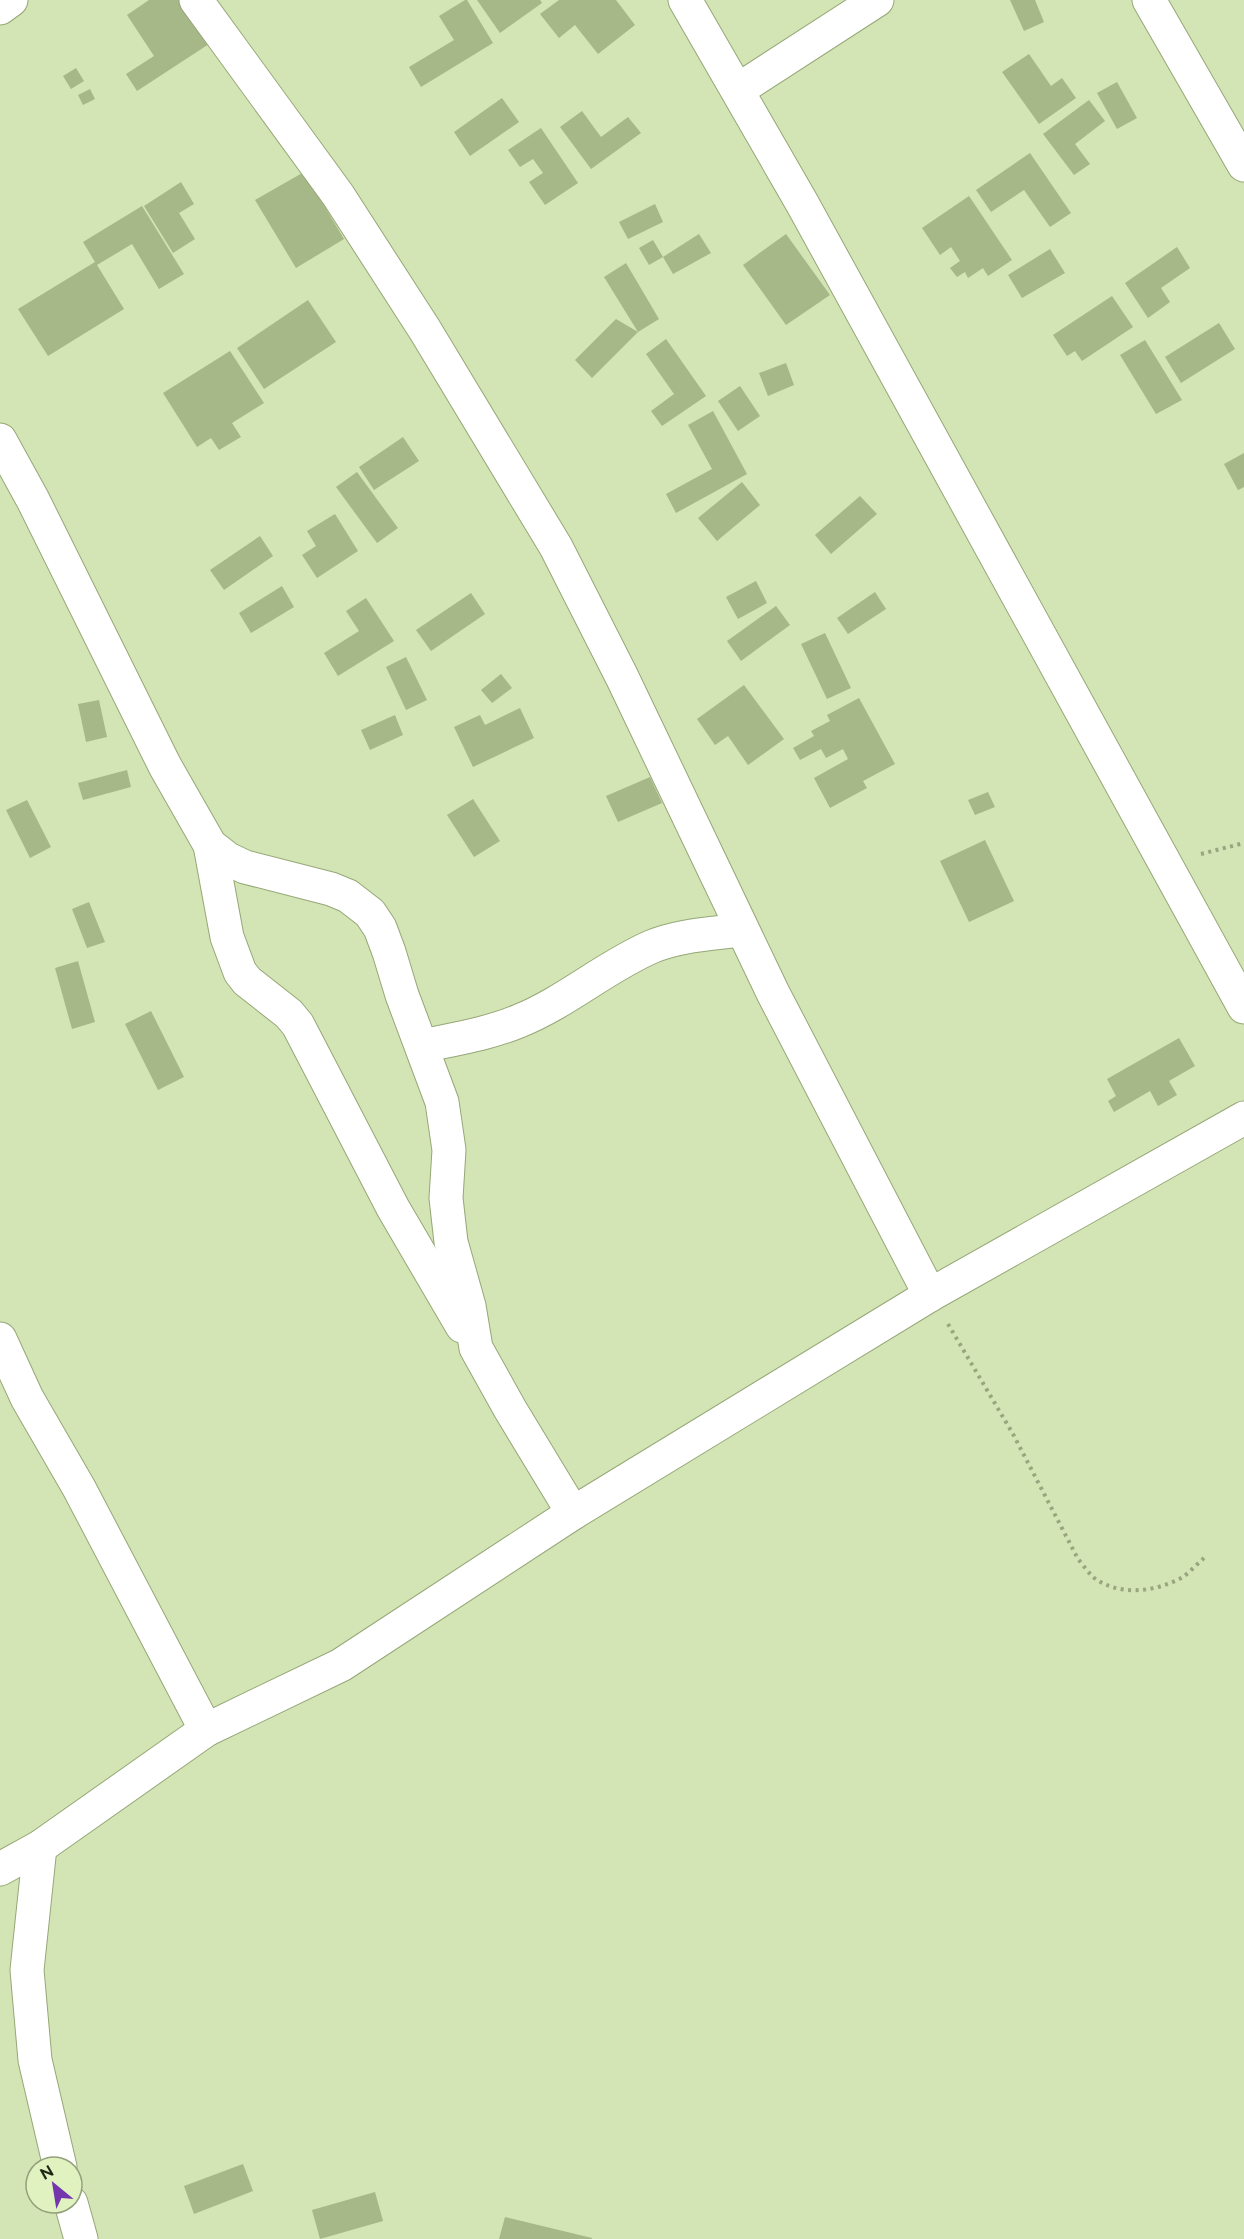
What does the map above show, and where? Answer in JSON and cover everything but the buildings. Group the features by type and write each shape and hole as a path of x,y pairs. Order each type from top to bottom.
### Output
{"street":[{"path":"0,8 11,0"},
{"path":"196,0 338,195 425,330 556,547 622,677 741,930 930,1295"},
{"path":"686,0 802,203 1244,1007"},
{"path":"738,90 877,0"},
{"path":"1149,0 1244,165"},
{"path":"0,440 33,500 165,766 210,845 227,937 240,972 247,981 289,1014 298,1025 393,1208 573,1514"},
{"path":"210,845 228,859 245,867 331,889 360,904 370,913 380,928 442,1102 449,1150 446,1198 451,1242 469,1306 476,1348"},
{"path":"422,1046 478,1034 520,1021 621,962 654,946 691,936 741,930"},
{"path":"0,1869 40,1847 206,1730 341,1665 573,1514 930,1295 1244,1118"},
{"path":"0,1340 27,1398 79,1488 206,1730"},
{"path":"40,1847 27,1970 35,2060 57,2155"},
{"path":"74,2215 81,2239"}],"path":[{"path":"1165,864 1244,843"},
{"path":"930,1295 1013,1434 1078,1559 1093,1577 1116,1588 1144,1591 1184,1576 1204,1558"}]}
